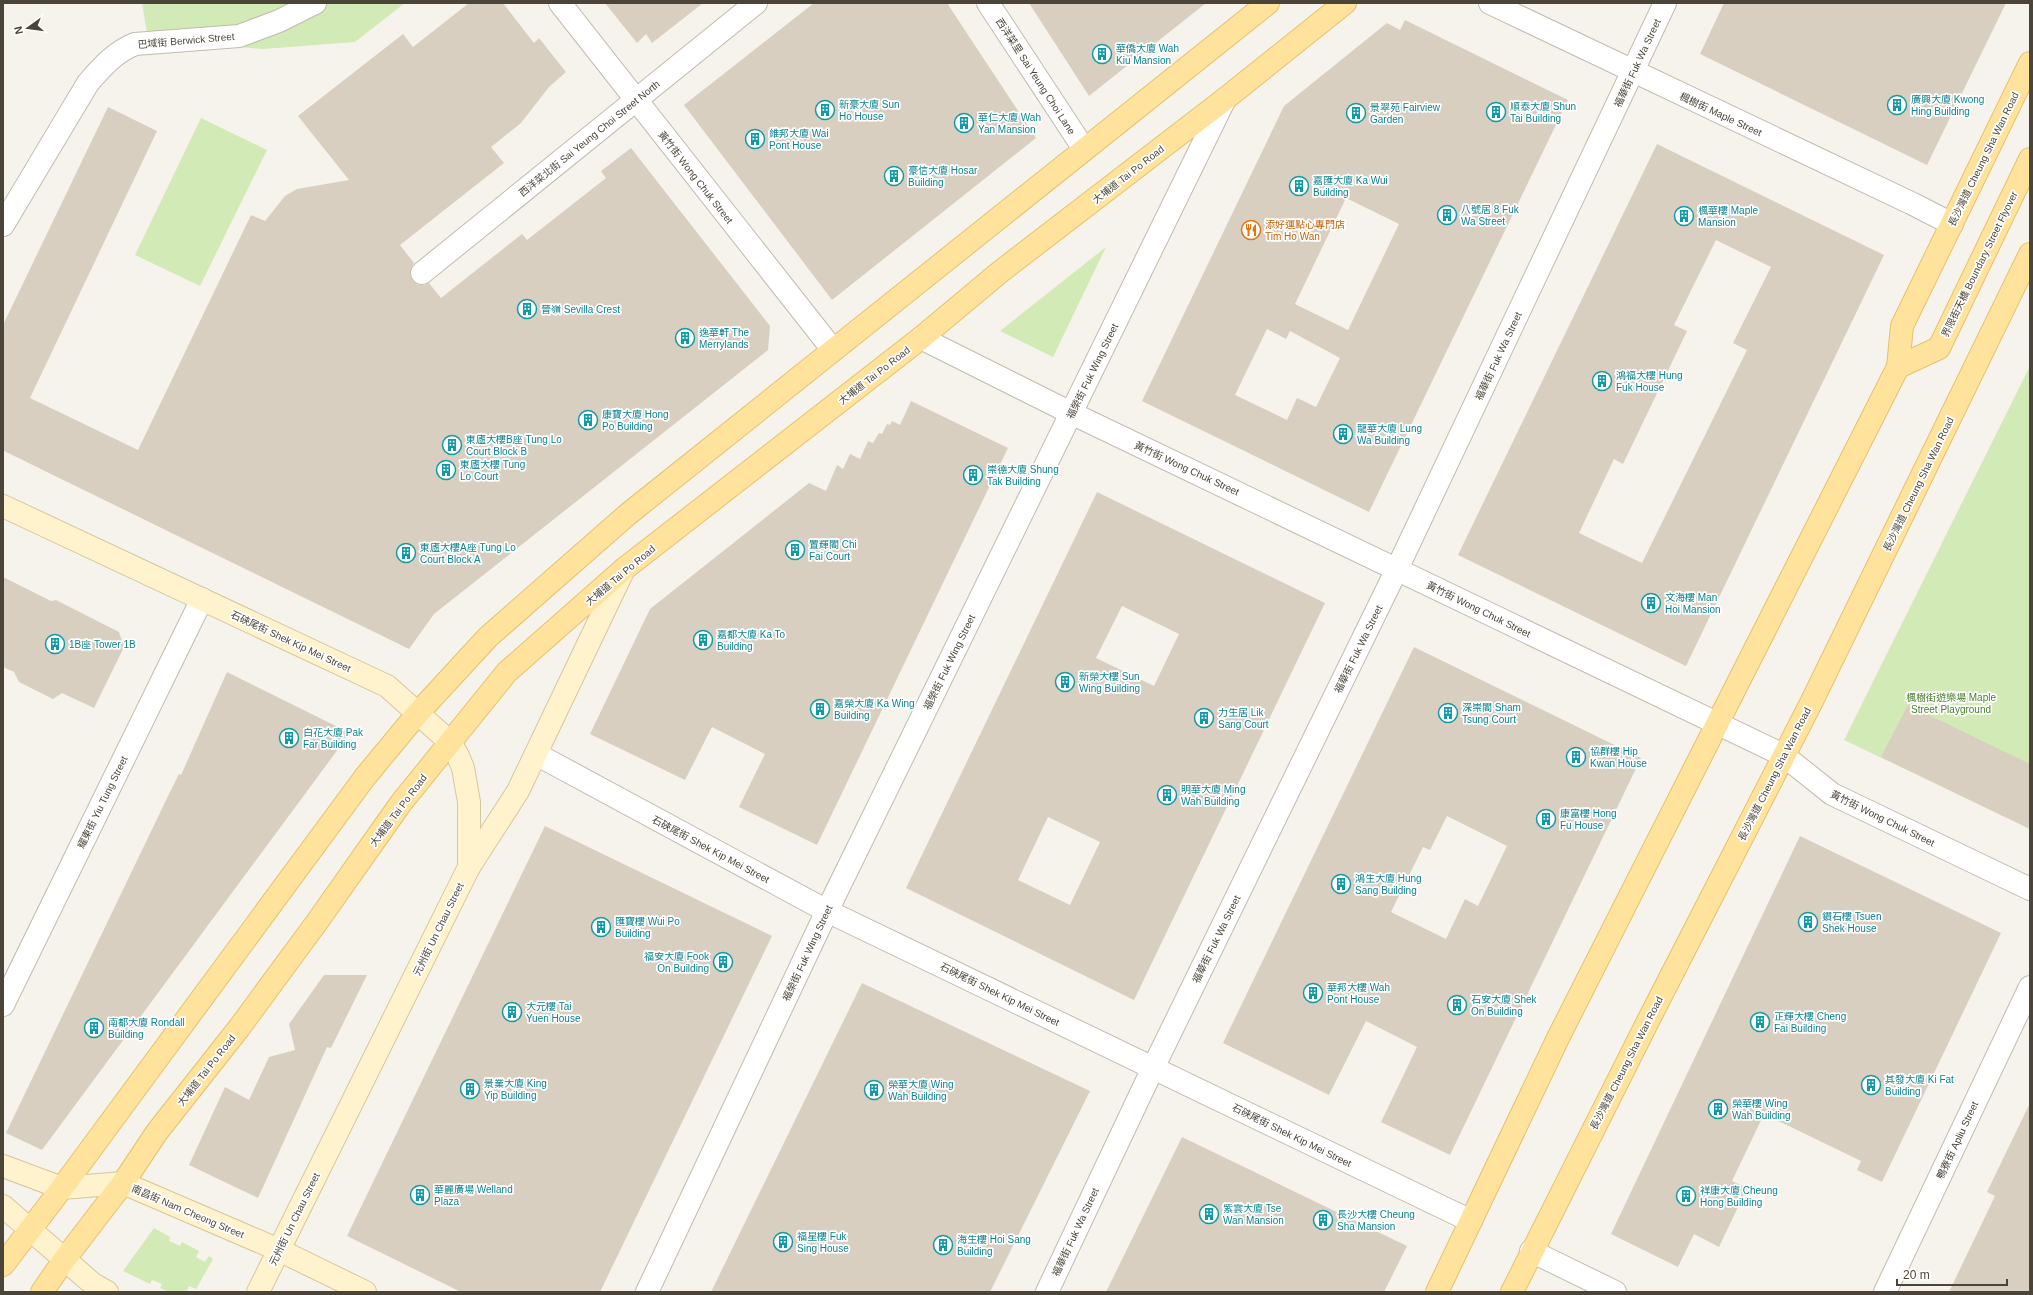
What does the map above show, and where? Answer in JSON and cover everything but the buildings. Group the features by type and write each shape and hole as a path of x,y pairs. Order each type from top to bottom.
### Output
{"main road":[{"path":"3,1265 62,1188 361,783 418,713 488,637 627,515 1268,3"},
{"name":"大埔道 Tai Po Road","path":"42,1292 64,1260 123,1183 157,1132 239,1028 401,803 507,672 624,569 921,338 1000,272 1225,99 1345,3"},
{"name":"長沙灣道 Cheung Sha Wan Road","path":"1437,1292 1558,1036 1898,367 1902,326 2030,64"},
{"name":"界限街天橋 Boundary Street Flyover","path":"1898,367 1939,348 2030,159"},
{"name":"長沙灣道 Cheung Sha Wan Road","path":"1512,1292 1531,1251 1811,702 2028,263"},
{"name":"石硤尾街 Shek Kip Mei Street","path":"3,506 387,686 450,742 463,768 469,802 469,867"},
{"name":"元州街 Un Chau Street","path":"258,1292 469,867 518,791 570,679 624,569"},
{"name":"南昌街 Nam Cheong Street","path":"3,1166 62,1188 123,1183 279,1250 365,1292"},
{"path":"3,1206 93,1284 107,1292"}],"street":[{"name":"巴域街 Berwick Street","path":"3,226 88,83 105,64 122,49 136,44 239,36 279,21 315,3"},
{"name":"黃竹街 Wong Chuk Street","path":"560,3 833,350"},
{"name":"西洋菜北街 Sai Yeung Choi Street North","path":"422,273 756,3"},
{"name":"西洋菜里 Sai Yeung Choi Lane","path":"988,3 1084,150"},
{"name":"楓樹街 Maple Street","path":"1490,3 1913,204 1952,224"},
{"name":"福華街 Fuk Wa Street","path":"1047,1292 1153,1068 1397,569 1665,3"},
{"name":"福榮街 Fuk Wing Street","path":"648,1292 827,911 1225,99"},
{"name":"黃竹街 Wong Chuk Street","path":"921,338 1071,413 1783,755 1832,794 2030,889"},
{"name":"耀東街 Yiu Tung Street","path":"3,1005 202,599"},
{"name":"石硤尾街 Shek Kip Mei Street","path":"536,754 827,911 1471,1220"},
{"name":"鴨寮街 Apliu Street","path":"1885,1292 2030,987"},
{"path":"1531,1251 1615,1292"}],"green space":[{"path":"142,3 405,3 355,42 263,49 148,39"},
{"path":"201,118 267,150 200,286 135,255"},
{"path":"1106,247 1053,357 1000,331"},
{"name":"楓樹街遊樂場 Maple Street Playground","path":"2030,366 2030,829 1844,740"},
{"path":"154,1228 170,1237 169,1241 180,1246 182,1242 199,1251 196,1257 205,1262 209,1256 213,1259 196,1289 189,1286 186,1292 169,1292 160,1288 162,1284 152,1280 150,1284 123,1271"}],"place":[{"name":"華僑大廈 Wah Kiu Mansion","path":"1102,54"},
{"name":"廣興大廈 Kwong Hing Building","path":"1897,105"},
{"name":"新豪大廈 Sun Ho House","path":"825,110"},
{"name":"順泰大廈 Shun Tai Building","path":"1496,112"},
{"name":"景翠苑 Fairview Garden","path":"1356,113"},
{"name":"華仁大廈 Wah Yan Mansion","path":"964,123"},
{"name":"維邦大廈 Wai Pont House","path":"755,139"},
{"name":"豪信大廈 Hosar Building","path":"894,176"},
{"name":"嘉匯大廈 Ka Wui Building","path":"1299,186"},
{"name":"八號居 8 Fuk Wa Street","path":"1447,215"},
{"name":"楓華樓 Maple Mansion","path":"1684,216"},
{"name":"添好運點心專門店 Tim Ho Wan","path":"1251,230"},
{"name":"晉嶺 Sevilla Crest","path":"527,309"},
{"name":"逸華軒 The Merrylands","path":"685,338"},
{"name":"鴻福大樓 Hung Fuk House","path":"1602,381"},
{"name":"康寶大廈 Hong Po Building","path":"588,420"},
{"name":"龍華大廈 Lung Wa Building","path":"1343,434"},
{"name":"東廬大樓B座 Tung Lo Court Block B","path":"452,445"},
{"name":"東廬大樓 Tung Lo Court","path":"446,470"},
{"name":"崇德大廈 Shung Tak Building","path":"973,475"},
{"name":"置輝閣 Chi Fai Court","path":"795,550"},
{"name":"東廬大樓A座 Tung Lo Court Block A","path":"406,553"},
{"name":"文海樓 Man Hoi Mansion","path":"1651,603"},
{"name":"嘉都大廈 Ka To Building","path":"703,640"},
{"name":"1B座 Tower 1B","path":"55,644"},
{"name":"新榮大樓 Sun Wing Building","path":"1065,682"},
{"name":"嘉榮大廈 Ka Wing Building","path":"820,709"},
{"name":"深崇閣 Sham Tsung Court","path":"1448,713"},
{"name":"力生居 Lik Sang Court","path":"1204,718"},
{"name":"白花大廈 Pak Far Building","path":"289,738"},
{"name":"協群樓 Hip Kwan House","path":"1576,757"},
{"name":"明華大廈 Ming Wah Building","path":"1167,795"},
{"name":"康富樓 Hong Fu House","path":"1546,819"},
{"name":"鴻生大廈 Hung Sang Building","path":"1341,884"},
{"name":"鑽石樓 Tsuen Shek House","path":"1808,922"},
{"name":"匯寶樓 Wui Po Building","path":"601,927"},
{"name":"福安大廈 Fook On Building","path":"723,962"},
{"name":"華邦大樓 Wah Pont House","path":"1313,993"},
{"name":"石安大廈 Shek On Building","path":"1457,1005"},
{"name":"大元樓 Tai Yuen House","path":"512,1012"},
{"name":"正輝大樓 Cheng Fai Building","path":"1760,1022"},
{"name":"南都大廈 Rondall Building","path":"94,1028"},
{"name":"其發大廈 Ki Fat Building","path":"1871,1085"},
{"name":"景業大廈 King Yip Building","path":"470,1089"},
{"name":"榮華大廈 Wing Wah Building","path":"874,1090"},
{"name":"榮華樓 Wing Wah Building","path":"1718,1109"},
{"name":"華麗廣場 Welland Plaza","path":"420,1195"},
{"name":"祥康大廈 Cheung Hong Building","path":"1686,1196"},
{"name":"紫雲大廈 Tse Wan Mansion","path":"1209,1214"},
{"name":"長沙大樓 Cheung Sha Mansion","path":"1323,1220"},
{"name":"福星樓 Fuk Sing House","path":"783,1242"},
{"name":"海生樓 Hoi Sang Building","path":"943,1245"}]}
